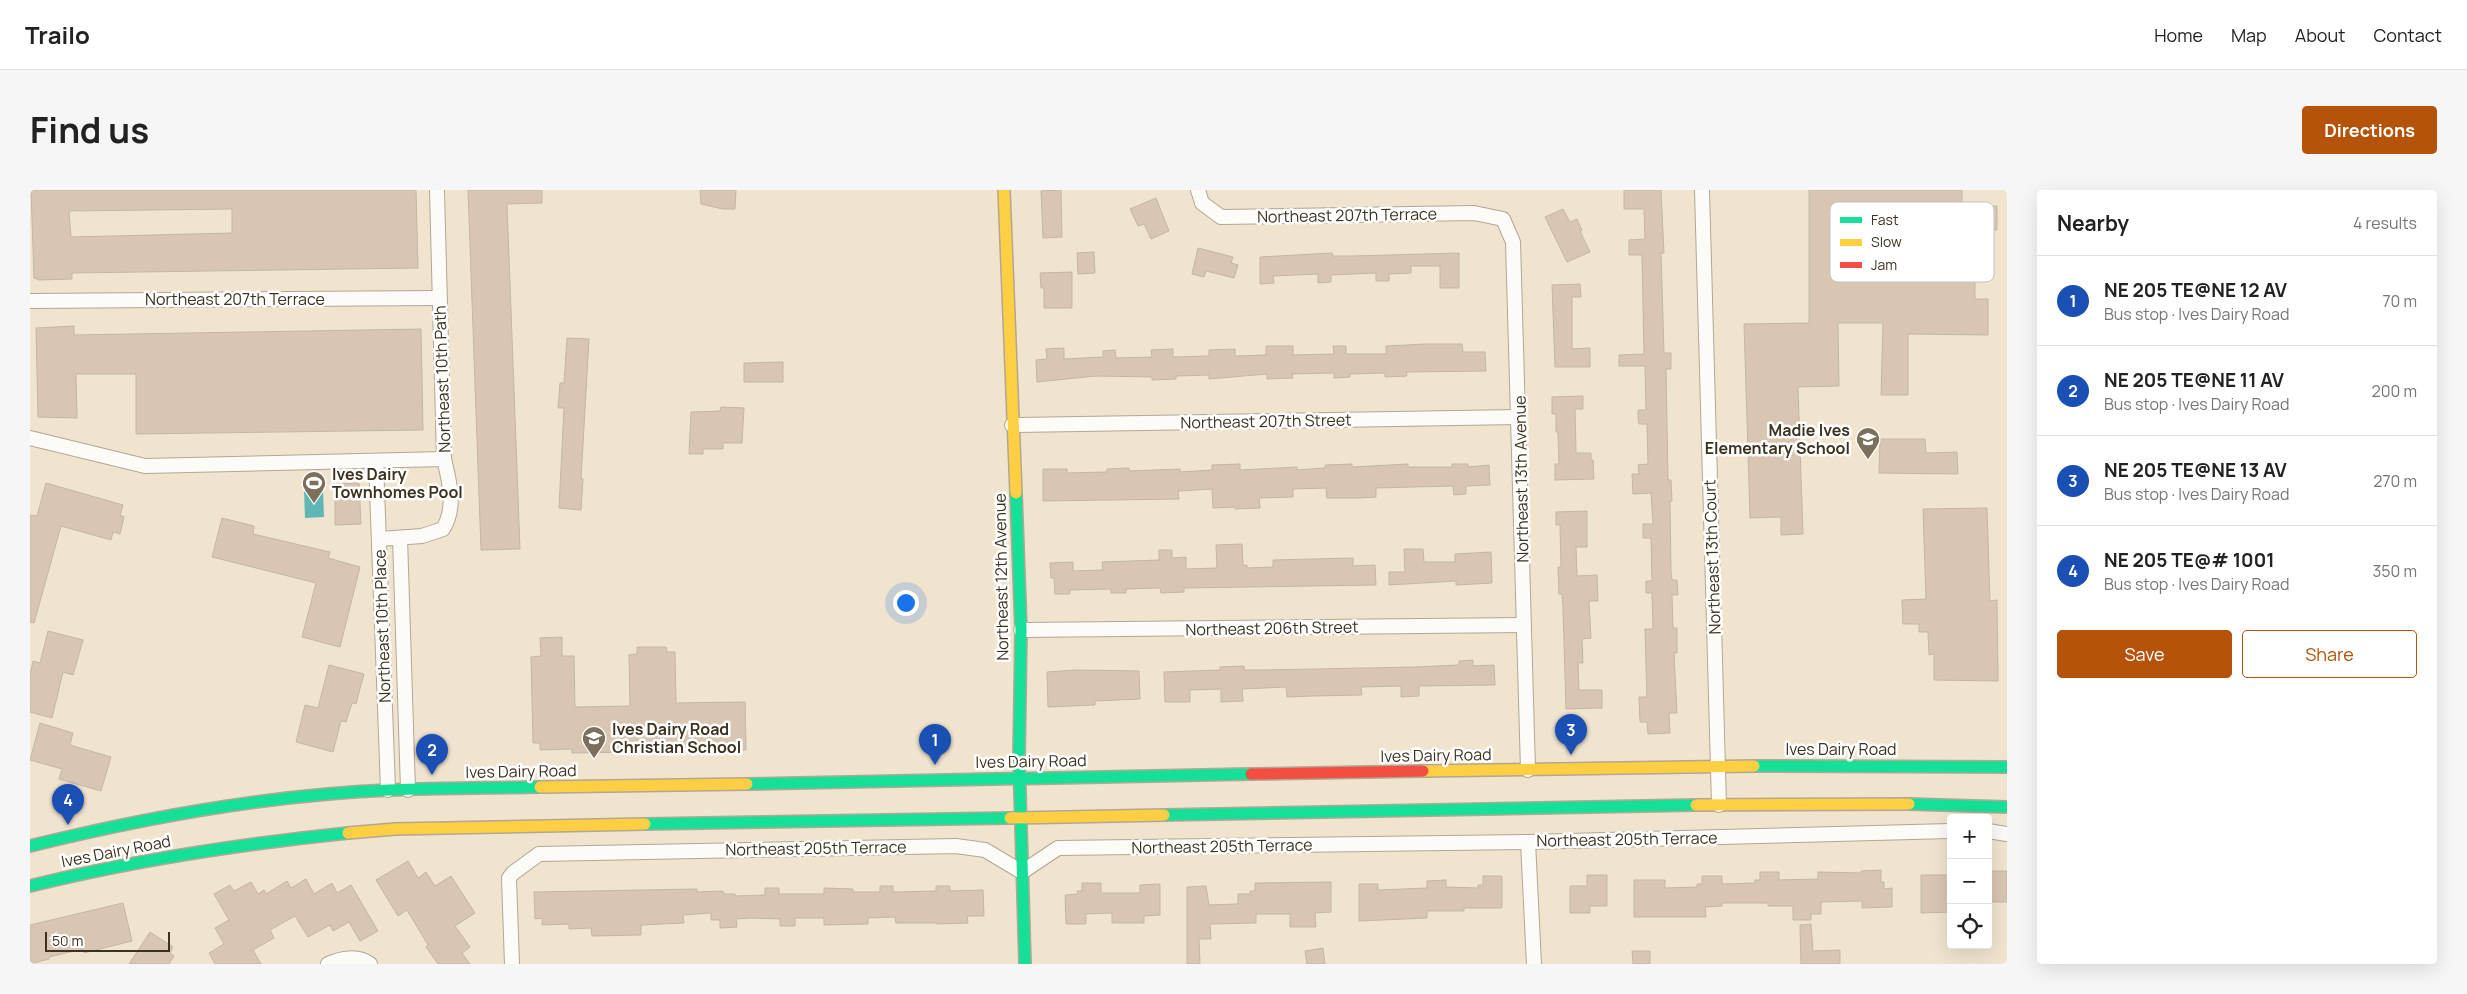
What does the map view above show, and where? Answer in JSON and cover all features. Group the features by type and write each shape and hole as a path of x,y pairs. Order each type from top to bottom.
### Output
{"main road":[{"name":"Northeast 12th Avenue","path":"1004,190 1021,630 1018,698 1025,964"},
{"name":"Ives Dairy Road","path":"30,846 145,820 322,795 388,790 1718,766 1929,765 2007,768"},
{"name":"Ives Dairy Road","path":"30,886 152,859 320,835 395,829 1719,804 1932,804 2007,807"}],"street":[{"name":"Northeast 10th Path","path":"379,539 422,536 443,529 450,517 450,482 444,459 437,190"},
{"name":"Northeast 207th Terrace","path":"1198,190 1202,203 1221,218 1474,213"},
{"name":"Northeast 13th Court","path":"1702,190 1719,804"},
{"name":"Northeast 13th Avenue","path":"1474,213 1502,219 1513,242 1528,770"},
{"name":"Northeast 207th Terrace","path":"30,301 440,298"},
{"name":"Northeast 207th Street","path":"1012,426 1519,417"},
{"path":"30,438 145,466 444,459"},
{"name":"Northeast 10th Place","path":"376,462 388,790"},
{"name":"Northeast 10th Place","path":"400,538 408,790"},
{"path":"382,618 402,617"},
{"name":"Northeast 206th Street","path":"1021,630 1524,625"},
{"name":"Northeast 205th Terrace","path":"512,964 510,878 513,873 539,854 956,846 985,850 1022,872 1058,848 1528,842 1947,831"},
{"path":"1992,832 2007,834"},
{"path":"1528,842 1534,964"},
{"path":"328,964 349,959 366,961 370,964"}],"water":[{"name":"Ives Dairy Townhomes Pool","path":"304,490 323,490 324,517 305,518"}],"building":[{"path":"31,190 416,190 418,268 72,273 72,279 39,280 34,278","holes":["232,209 232,233 71,237 69,211"]},
{"path":"468,190 542,190 542,203 507,204 520,549 481,550"},
{"path":"700,190 736,190 735,209 723,209 701,204"},
{"path":"1061,190 1062,237 1043,238 1041,191"},
{"path":"1624,190 1661,190 1664,253 1661,253 1664,353 1671,353 1671,369 1666,369 1668,480 1671,480 1672,501 1670,501 1671,572 1672,580 1677,580 1678,595 1672,595 1673,628 1677,628 1677,653 1674,653 1677,713 1669,713 1670,733 1648,734 1647,722 1640,722 1639,697 1647,697 1645,629 1653,629 1652,593 1646,593 1646,581 1652,581 1651,538 1643,538 1643,524 1653,524 1651,493 1633,494 1632,474 1639,474 1638,465 1648,464 1647,424 1639,424 1638,417 1638,410 1646,410 1645,366 1619,366 1619,355 1644,354 1642,255 1629,255 1629,240 1645,239 1644,209 1624,209"},
{"path":"1809,190 1962,190 1962,202 1830,202 1830,282 1975,282 1975,299 1988,299 1988,335 1908,334 1908,395 1881,395 1883,323 1838,323 1839,386 1798,387 1803,534 1781,535 1781,517 1750,518 1744,324 1809,323"},
{"path":"1156,198 1169,231 1151,239 1144,224 1138,226 1130,209"},
{"path":"1994,206 1997,206 1997,230 1994,230"},
{"path":"1563,209 1570,222 1577,219 1582,230 1580,231 1590,252 1567,262 1545,217"},
{"path":"1198,248 1233,257 1231,263 1238,265 1234,278 1206,271 1204,277 1192,274"},
{"path":"1094,252 1095,273 1078,274 1077,253"},
{"path":"1332,253 1333,256 1353,256 1459,253 1459,288 1440,288 1440,266 1411,266 1411,273 1389,274 1389,281 1376,281 1376,273 1331,275 1331,282 1318,283 1318,274 1273,276 1274,283 1260,284 1260,257"},
{"path":"1072,272 1072,308 1044,308 1044,288 1041,288 1040,273"},
{"path":"1580,284 1581,297 1572,297 1572,349 1590,348 1590,367 1555,367 1552,285"},
{"path":"74,326 74,335 421,329 423,430 136,434 136,374 76,374 77,418 38,417 36,328"},
{"path":"567,338 589,339 581,510 559,508 564,408 558,408 560,383 564,383"},
{"path":"1462,344 1463,352 1485,352 1486,371 1406,372 1407,376 1385,377 1385,373 1350,374 1350,377 1334,378 1334,373 1292,374 1293,378 1267,379 1267,374 1209,379 1209,375 1176,376 1176,379 1152,380 1152,377 1096,376 1037,382 1036,360 1047,359 1046,349 1064,348 1064,359 1103,357 1103,351 1115,350 1116,358 1152,357 1151,350 1173,349 1173,357 1209,356 1209,350 1235,349 1235,356 1266,355 1266,346 1293,346 1293,355 1334,354 1333,346 1346,346 1346,354 1386,354 1386,346"},
{"path":"783,362 783,382 744,382 744,363"},
{"path":"1583,396 1583,409 1575,409 1576,453 1591,453 1594,479 1555,480 1555,464 1559,464 1558,432 1556,432 1556,414 1552,414 1552,397"},
{"path":"721,407 744,408 742,443 723,443 723,449 703,449 703,454 689,454 691,412 720,411"},
{"path":"1880,439 1925,439 1926,453 1957,452 1958,474 1879,473"},
{"path":"1240,464 1240,470 1297,467 1297,470 1325,468 1325,465 1352,464 1352,467 1408,464 1408,467 1452,467 1452,464 1468,464 1468,467 1489,465 1490,485 1466,486 1466,494 1454,495 1453,486 1376,488 1376,497 1360,498 1327,498 1326,488 1293,489 1293,497 1259,498 1260,508 1235,509 1235,507 1213,508 1212,489 1178,491 1179,499 1043,501 1043,469 1067,469 1067,473 1107,472 1107,469 1129,468 1129,471 1180,469 1180,472 1212,470 1212,465"},
{"path":"46,483 123,505 120,515 124,517 120,534 113,532 111,540 61,526 34,623 30,622 30,515 37,516"},
{"path":"359,483 361,524 335,525 335,484"},
{"path":"1987,508 1990,601 1997,600 1998,681 1934,680 1934,654 1929,655 1928,632 1919,632 1919,624 1903,624 1902,600 1926,599 1923,509"},
{"path":"1587,511 1587,547 1576,547 1577,576 1597,575 1598,601 1589,601 1591,638 1582,639 1583,663 1578,663 1579,690 1602,690 1602,708 1566,709 1563,608 1562,594 1559,594 1558,567 1561,567 1560,525 1556,525 1556,512"},
{"path":"222,518 254,526 253,534 330,552 328,558 360,567 340,647 302,637 316,583 212,557"},
{"path":"1242,544 1243,565 1247,565 1247,568 1273,567 1273,560 1353,558 1353,566 1375,565 1376,585 1184,588 1184,592 1161,593 1160,588 1126,589 1126,593 1111,593 1111,589 1070,590 1070,594 1055,594 1054,578 1051,578 1050,563 1073,562 1073,571 1103,570 1102,562 1159,560 1159,550 1172,550 1172,558 1186,557 1186,569 1217,568 1216,545"},
{"path":"1404,549 1423,549 1424,562 1455,562 1455,554 1491,552 1492,583 1456,585 1456,581 1389,585 1389,572 1405,572"},
{"path":"48,631 83,640 73,675 63,672 52,718 30,712 30,675 33,661 40,663"},
{"path":"562,637 562,656 574,656 575,707 630,706 629,655 637,654 637,647 666,647 667,652 675,652 676,703 745,702 746,750 572,753 572,749 540,750 540,743 533,743 531,657 541,656 540,638"},
{"path":"1473,660 1473,666 1494,665 1495,685 1419,686 1419,696 1401,697 1401,686 1361,687 1362,695 1287,697 1286,687 1242,689 1243,701 1221,702 1221,689 1190,690 1190,702 1165,702 1164,672 1220,670 1220,667 1244,666 1244,670 1414,667 1459,665 1459,661"},
{"path":"329,665 364,674 356,704 352,703 346,722 341,721 333,752 296,742 305,705 318,708"},
{"path":"1076,670 1139,671 1140,699 1095,701 1095,705 1048,707 1047,672"},
{"path":"40,723 73,733 70,745 111,757 101,791 59,779 62,769 30,760"},
{"path":"408,861 418,878 426,872 435,886 451,876 475,913 455,926 470,947 462,953 470,964 438,964 426,947 428,945 407,910 398,916 376,880"},
{"path":"1881,870 1881,882 1884,882 1884,889 1892,888 1892,907 1862,908 1862,901 1821,902 1821,914 1811,914 1811,920 1793,920 1793,906 1768,906 1768,903 1722,903 1722,906 1705,907 1706,917 1634,917 1634,880 1665,880 1665,888 1697,887 1697,884 1702,884 1702,876 1722,876 1722,884 1755,883 1755,880 1760,880 1760,872 1779,872 1779,880 1818,879 1818,872 1861,873 1861,871"},
{"path":"1992,871 2007,871 2007,902 1992,902"},
{"path":"1587,875 1607,875 1607,906 1590,906 1590,913 1570,913 1570,886 1587,886"},
{"path":"1921,875 1947,875 1947,912 1921,913"},
{"path":"1483,876 1502,876 1502,908 1464,908 1464,911 1427,911 1427,918 1359,921 1359,884 1378,884 1378,890 1427,888 1427,881 1446,880 1446,887 1478,888 1478,885 1483,885"},
{"path":"306,879 314,894 332,883 337,893 351,885 378,931 360,941 349,922 333,931 330,925 308,937 295,916 270,930 274,938 253,950 261,964 215,964 209,953 224,944 215,928 229,920 214,894 230,885 234,891 251,882 258,894 264,890 266,894 287,881 291,888"},
{"path":"1331,882 1331,912 1315,913 1316,927 1290,927 1290,914 1256,914 1256,923 1210,924 1211,939 1199,939 1200,964 1187,964 1187,887 1206,886 1209,905 1238,904 1238,894 1250,894 1250,891 1255,891 1255,883"},
{"path":"1082,883 1101,883 1101,893 1140,893 1140,885 1160,884 1160,915 1144,916 1144,923 1112,923 1112,913 1086,914 1086,924 1066,924 1065,895 1078,894 1077,891 1082,891"},
{"path":"880,886 893,886 893,892 936,891 936,886 950,886 950,891 983,890 984,916 967,916 968,923 937,924 896,923 895,917 868,918 868,924 824,925 824,918 795,918 795,926 780,926 780,919 751,918 736,919 737,927 720,928 720,920 711,920 711,913 683,915 684,923 641,925 641,935 592,936 591,928 569,929 569,924 542,925 542,918 535,919 534,892 697,889 697,892 723,891 724,894 735,894 735,896 765,895 765,888 779,888 779,894 824,894 824,888 853,889 853,892 880,892"},
{"path":"123,903 132,941 84,953 83,949 49,957 49,959 30,964 30,925"},
{"path":"1811,924 1813,951 1840,950 1840,964 1801,964 1800,925"},
{"path":"150,932 173,947 170,953 174,956 169,964 129,964"},
{"path":"1323,948 1325,964 1307,964 1305,951"},
{"path":"1632,951 1650,951 1650,964 1633,964"}],"traffic: fast":[{"path":"1016,493 1021,630 1019,758 1025,964"},
{"path":"1754,766 2007,767"},
{"path":"747,784 1251,774"},
{"path":"30,846 163,817 253,802 389,790 540,787"},
{"path":"1909,804 2007,807"},
{"path":"1164,815 1696,805"},
{"path":"645,824 1010,818"},
{"path":"30,886 109,868 188,854 348,833"}],"traffic: slow":[{"path":"1004,190 1016,493"},
{"path":"1423,771 1754,766"},
{"path":"540,787 747,784"},
{"path":"1696,805 1909,804"},
{"path":"1010,818 1164,815"},
{"path":"348,833 395,829 645,824"}],"traffic: jam":[{"path":"1251,774 1423,771"}],"place":[{"name":"Madie Ives Elementary School","path":"1868,460"},
{"name":"Ives Dairy Townhomes Pool","path":"314,504"},
{"name":"NE 205 TE@NE 13 AV","path":"1571,755"},
{"name":"Ives Dairy Road Christian School","path":"594,759"},
{"name":"NE 205 TE@NE 12 AV","path":"935,765"},
{"name":"NE 205 TE@NE 11 AV","path":"432,775"},
{"name":"NE 205 TE@# 1001","path":"68,825"}]}
